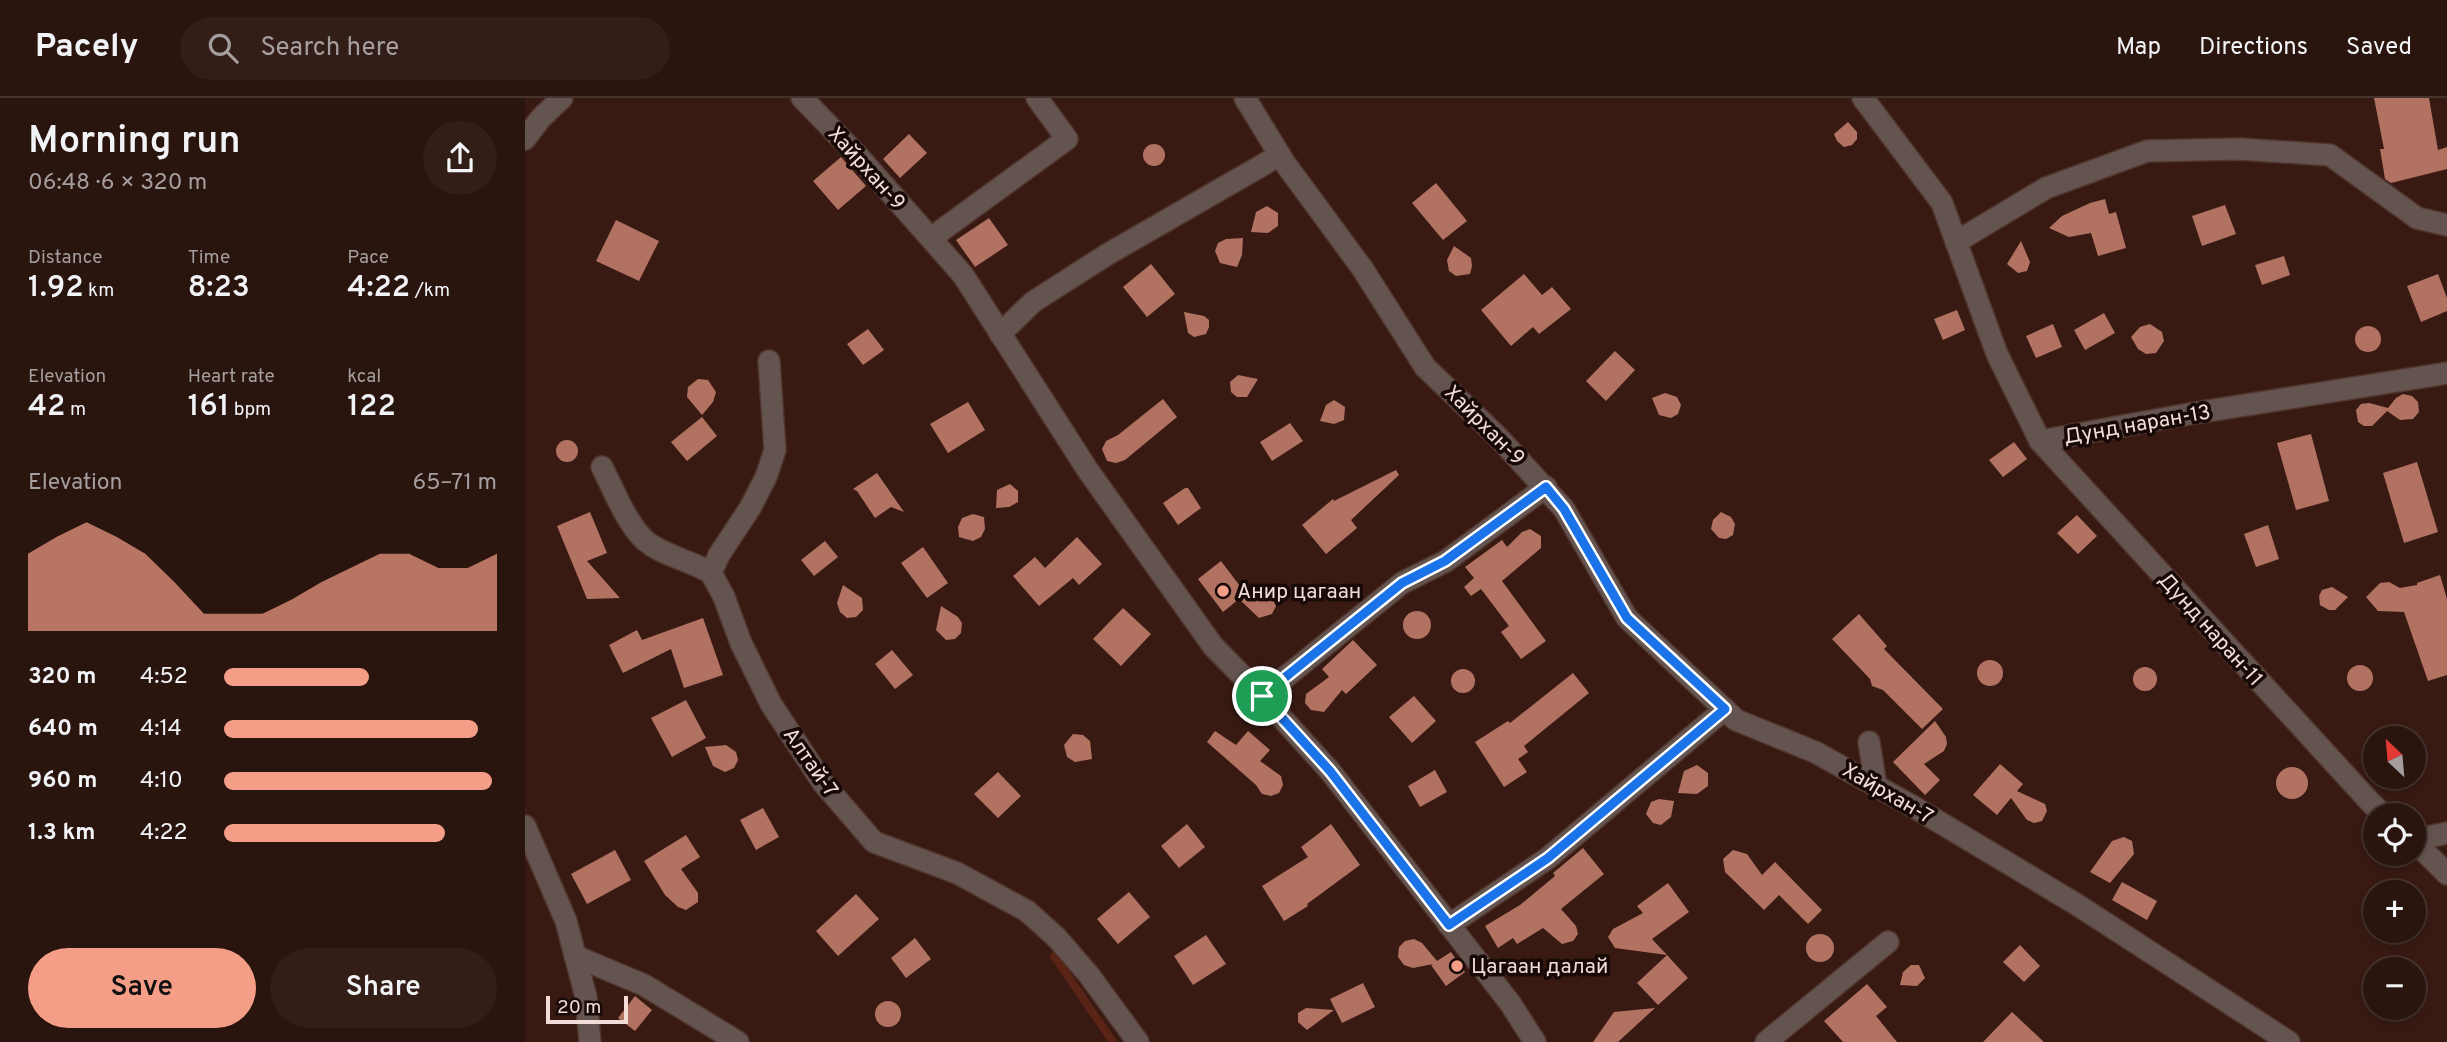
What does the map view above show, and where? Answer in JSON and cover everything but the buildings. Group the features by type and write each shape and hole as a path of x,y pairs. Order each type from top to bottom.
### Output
{"street":[{"path":"525,139 533,115 562,98"},
{"name":"Хайрхан-9","path":"802,98 858,156 963,275 1087,469 1213,646 1330,771 1510,1003 1535,1042"},
{"path":"931,238 1067,139 1037,98"},
{"name":"Хайрхан-9","path":"1245,98 1280,155 1362,268 1425,367 1546,487"},
{"name":"Дунд наран-13","path":"1863,98 1942,203 1997,354 2040,441 2447,373"},
{"path":"1956,242 2046,188 2147,151 2239,149 2330,155 2417,218 2447,225"},
{"path":"1000,334 1033,302 1280,155"},
{"path":"602,467 644,539 652,546 711,573 719,555 750,508 766,477 775,450 769,361"},
{"name":"Дунд наран-11","path":"2040,441 2372,803"},
{"path":"1262,696 1402,583 1445,561 1546,487"},
{"name":"Хайрхан-7","path":"1546,487 1564,509 1627,618 1736,720 1815,752 1876,786 2076,904 2285,1040"},
{"name":"Алтай-7","path":"711,573 771,704 823,783 874,842 939,869 957,873 1027,911 1057,938 1089,975 1138,1042"},
{"path":"1449,925 1548,858 1725,709"},
{"path":"1869,742 1876,786"},
{"path":"525,826 566,921 586,998 590,1042"},
{"path":"2426,837 2447,833"},
{"path":"2426,853 2447,874"},
{"path":"1766,1042 1888,943"},
{"path":"575,956 644,985 739,1042"}],"waterway":[{"path":"1054,956 1113,1042"}],"place":[{"name":"Анир цагаан","path":"1223,591"},
{"name":"Цагаан далай","path":"1457,966"}],"route":[{"path":"1546,487 1564,509 1627,618 1725,709 1548,858 1449,925 1330,771 1262,696 1402,583 1445,561 1546,487"}]}
